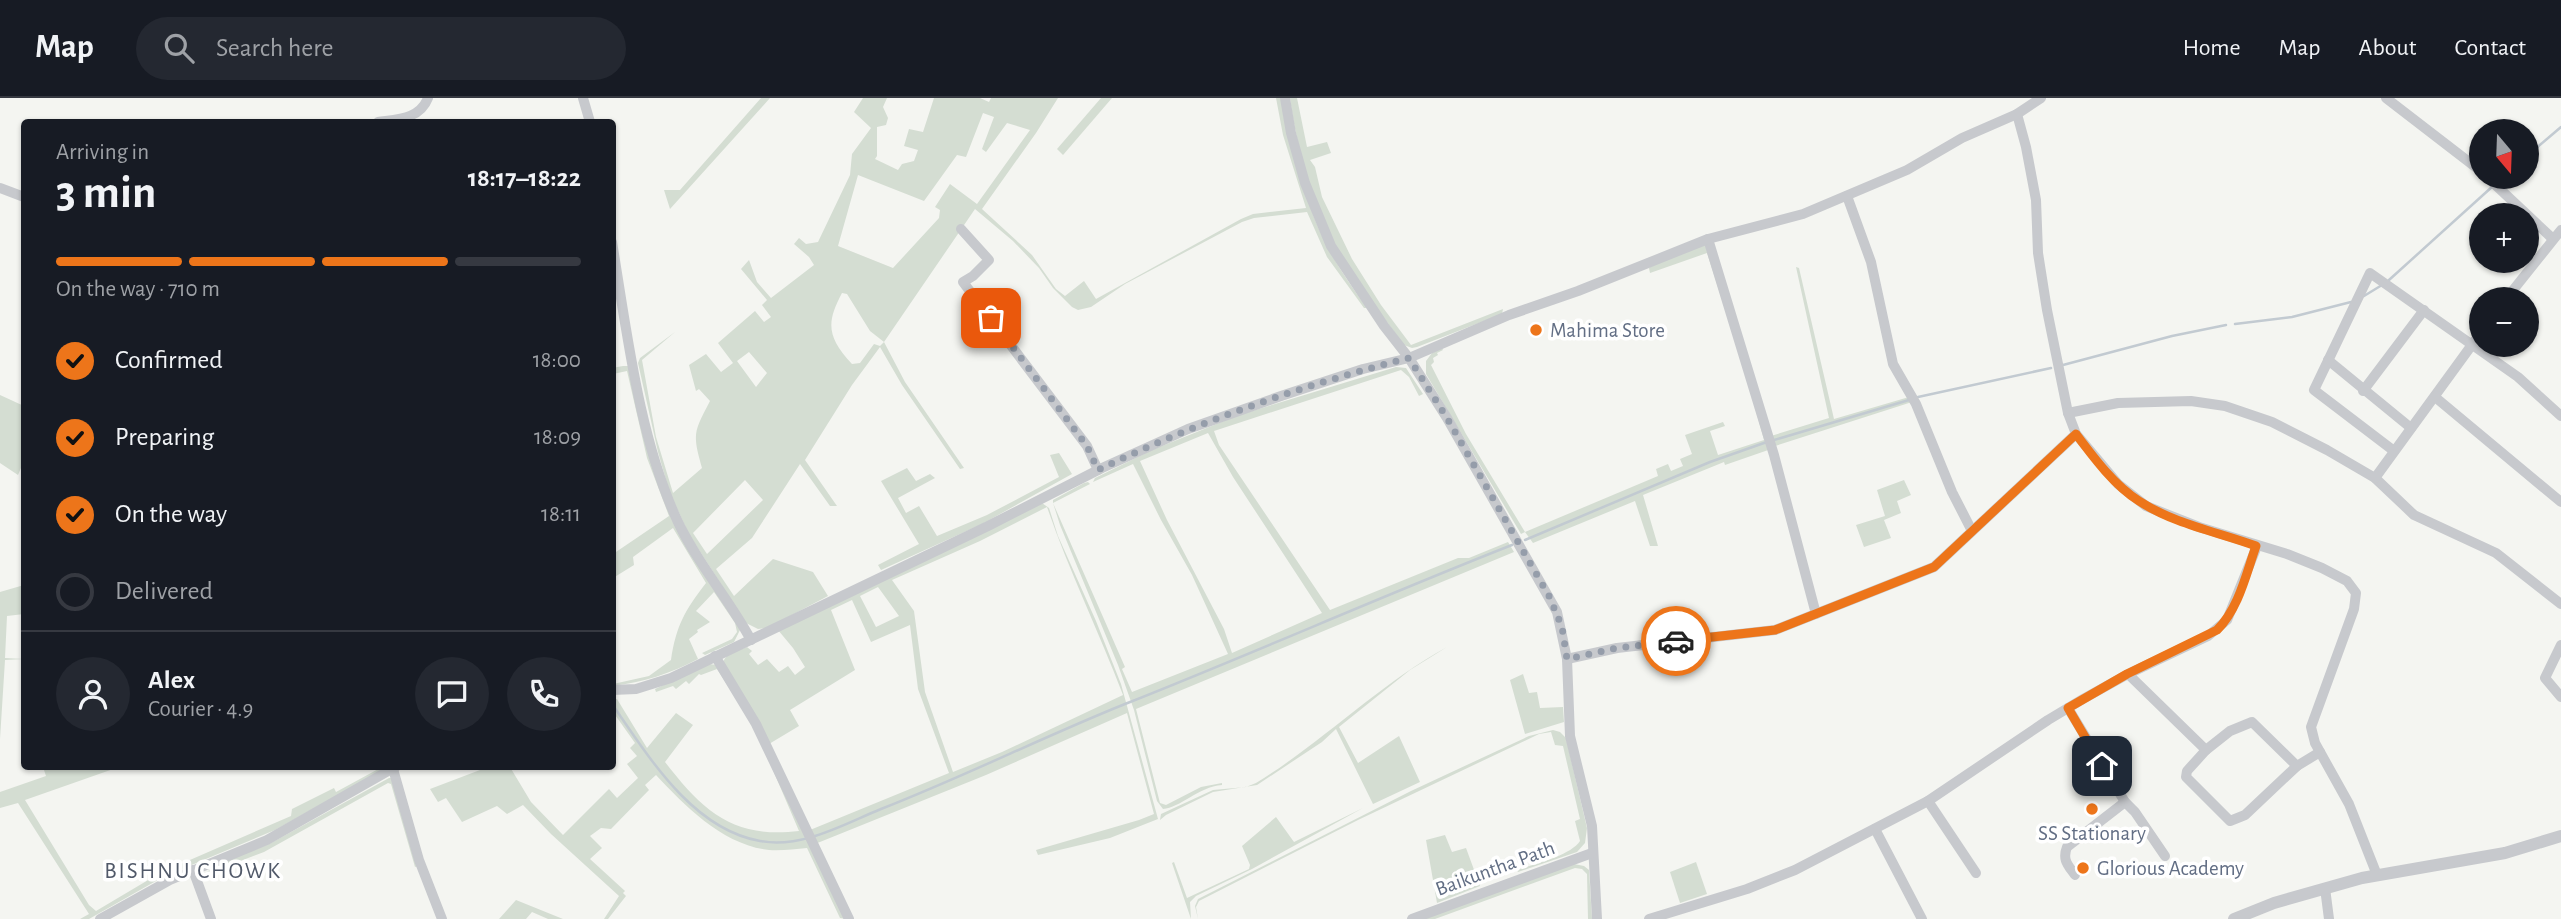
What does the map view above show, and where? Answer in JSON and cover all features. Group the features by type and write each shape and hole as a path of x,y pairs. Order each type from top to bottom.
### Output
{"street":[{"path":"392,119 418,113 428,98"},
{"path":"583,98 589,119"},
{"path":"1285,98 1305,183 1331,246 1447,418 1549,596 1562,627 1567,659 1569,726 1591,826 1597,919"},
{"path":"616,690 652,685 671,678 988,526 1098,470 1188,429 1363,369 1409,358 1708,239 1776,222 1847,196 1907,170 1962,138 2017,114 2041,98"},
{"path":"2386,98 2469,162"},
{"path":"2017,114 2036,200 2040,271 2068,413 2076,434 2118,484 2137,500 2179,520 2322,568 2347,581 2356,593 2354,609 2312,718 2312,736 2349,804 2377,875"},
{"path":"0,188 21,196"},
{"path":"2500,189 2553,239"},
{"path":"1847,196 1871,262 1893,364 1916,404 1952,492 1972,531"},
{"path":"961,229 989,260 963,282 1087,446 1098,470"},
{"path":"2515,287 2561,230"},
{"path":"1708,239 1774,455 1816,614"},
{"path":"616,263 646,422 662,482 686,537 751,640"},
{"path":"2395,451 2314,390 2370,273 2469,341"},
{"path":"2363,391 2424,310"},
{"path":"2375,478 2469,347"},
{"path":"2491,357 2518,377 2561,416"},
{"path":"2328,360 2411,428"},
{"path":"2435,397 2561,502"},
{"path":"2068,413 2118,403 2191,401 2225,406 2287,428 2375,478 2414,515 2496,553 2561,604"},
{"path":"1567,659 1617,648 1764,632 1934,567 2076,434"},
{"path":"1649,919 1747,889 1795,870 1928,801 2068,708 2127,674 2217,630 2227,620 2237,600 2256,546"},
{"path":"2561,645 2545,678 2561,697"},
{"path":"715,656 757,724 849,919"},
{"path":"2127,674 2206,750"},
{"path":"2068,708 2124,802 2165,856"},
{"path":"2297,766 2252,722 2230,731 2206,750 2187,771 2186,777 2230,821 2245,815 2297,766 2320,752"},
{"path":"101,919 170,880 267,840 391,770"},
{"path":"396,770 419,860 442,919"},
{"path":"1928,801 1976,873"},
{"path":"2075,875 2066,862 2064,854 2067,847 2124,802"},
{"path":"1875,829 1922,919"},
{"path":"2234,919 2274,903 2325,888 2377,875 2505,853 2561,836"},
{"name":"Baikuntha Path","path":"1412,919 1592,853"},
{"path":"193,870 211,919"},
{"path":"2325,888 2329,919"}],"shaded area":[{"path":"761,98 770,98 670,209 664,190 680,190"},
{"path":"863,98 887,98 883,107 888,118 886,125 877,127 875,159 898,170 902,164 914,161 918,150 904,146 909,129 923,132 934,98 980,98 989,102 991,98 1058,98 982,209 1032,255 1056,289 1065,296 1084,281 1096,299 1241,219 1253,214 1306,208 1283,135 1276,98 1282,98 1300,172 1318,227 1335,260 1367,308 1364,308 1327,257 1307,212 1254,218 1242,222 1125,284 1091,307 1078,310 1053,288 1039,268 1013,241 975,209 884,342 905,382 964,468 960,469 902,385 880,347 852,385 805,460 837,506 830,506 800,464 752,538 716,569 734,596 773,559 813,572 828,596 767,628 758,629 746,623 690,536 670,494 658,452 638,363 640,358 675,332 642,360 656,437 673,493 702,468 696,433 710,401 699,389 696,391 689,365 706,354 721,372 733,363 718,343 755,311 764,322 771,317 762,305 767,300 741,269 749,260 757,282 771,298 814,265 794,244 799,238 806,244 818,242 850,175 852,154 871,128 854,112","holes":["983,113 994,117 982,149 986,152 1007,123 1030,130 977,204 950,184 935,207 940,210 939,218 893,268 838,246 858,175 924,201 957,155 966,157","842,293 847,294 870,331 884,342 880,346 874,344 860,363 852,364 838,346 832,322","749,352 767,373 756,387 737,361","745,480 763,500 707,554 693,533"]},
{"path":"1101,98 1112,98 1063,155 1057,149"},
{"path":"1290,98 1297,98 1307,147 1327,142 1331,153 1310,160 1315,167 1322,197 1352,259 1381,305 1411,345 1503,309 1502,314 1417,347 1404,345 1354,275 1330,234 1308,177"},
{"path":"1712,242 1771,436 1829,418 1796,267 1799,268 1834,419 1909,397 1912,402 1725,465 1724,462 1643,495 1658,546 1650,546 1635,501 1533,543 1525,532 1658,476 1656,469 1668,464 1671,471 1683,466 1680,459 1692,454 1685,435 1723,422 1725,426 1710,431 1718,455 1764,440 1707,253 1650,273 1649,268 1654,264"},
{"path":"1442,348 1433,358 1431,365 1466,434 1525,532 1521,534 1426,374 1426,361 1432,353"},
{"path":"629,366 661,487 740,630 734,642 705,655 702,653 732,639 737,632 735,623 714,592 696,611 710,622 689,639 698,659 656,677 616,685 649,676 671,660 682,619 706,583 673,528 633,557 634,565 616,576 616,552 669,516 647,458 627,371 616,373 616,367"},
{"path":"1396,367 1406,368 1423,394 1419,396 1409,377 1401,370 1214,431 1219,445 1330,610 1458,558 1469,558 1508,542 1514,552 1136,709 1160,803 1166,805 1201,787 1222,783 1163,809 1157,801 1134,710 1118,665 1053,503 1125,667 1122,669 1132,692 1228,654 1192,575 1133,464 1093,482 1095,478 1152,450 1239,415","holes":["1208,433 1233,477 1322,613 1232,653 1224,629 1167,520 1140,461"]},
{"path":"0,395 21,405 21,468 18,475 0,463"},
{"path":"1059,453 1072,474 982,524 881,570 878,565 919,544 881,481 907,468 916,481 930,474 935,478 898,498 906,513 919,506 937,536 987,515 1059,477 1050,455"},
{"path":"1904,480 1911,495 1897,501 1901,513 1884,520 1891,538 1864,547 1856,525 1885,516 1877,490"},
{"path":"1084,483 1090,484 1053,503 1053,500"},
{"path":"1042,503 1049,508 1058,536 1121,684 1158,819 1110,838 1038,855 1036,850 1154,814 1127,713 986,775 815,844 810,830 949,773 918,689 910,625 871,642 852,600 831,610 855,670 790,710 799,726 769,744 723,664 729,655 747,647 752,651 749,654 758,665 767,659 779,672 788,666 795,675 805,667 778,630","holes":["1047,507 1123,695 953,772 925,692 914,611 892,580 980,541","878,587 899,616 876,627 860,596"]},
{"path":"21,586 21,614 7,616 5,658 21,659 5,660 0,739 0,592"},
{"path":"709,664 717,665 756,727 846,919 840,918 807,848 769,850 736,841 692,811 656,775 645,785 649,790 611,829 601,828 590,836 602,848 590,859 625,891 623,893 626,896 608,919 604,919 619,896 523,805 507,814 497,806 462,822 446,798 438,802 430,789 480,770 512,770 531,802 563,835 609,789 617,798 638,778 627,764 637,756 630,748 635,743 616,716 617,699 647,748 676,713 693,725 665,762 693,795 721,818 756,830 799,831 755,728 717,669 699,674 689,684 686,681 676,689 673,686 656,692 655,689"},
{"path":"1410,670 1339,727 1358,763 1399,736 1420,782 1373,804 1336,729 1322,742 1257,785 1247,787 1281,767"},
{"path":"1523,674 1529,693 1537,692 1540,708 1563,707 1564,722 1525,734 1510,680"},
{"path":"1553,730 1566,738 1587,828 1585,843 1577,852 1518,872 1517,870 1560,855 1580,841 1575,821 1580,819 1563,746 1555,745 1551,732 1539,734 1358,820 1199,901 1196,907 1198,919 1195,906 1198,899 1411,791 1529,736"},
{"path":"44,770 110,770 25,800 89,905 96,911 160,873 291,816 292,809 334,788 336,792 376,770 383,770 275,830 163,877 89,919 80,919 89,914 18,803 0,808 0,792 46,776"},
{"path":"391,778 418,866 415,867 391,784 388,783 264,852 201,876 217,865 271,843"},
{"path":"1242,787 1213,792 1160,820 1161,814 1213,790"},
{"path":"1363,808 1252,869 1196,896 1190,902 1191,919 1172,863 1174,862 1187,898 1249,869 1250,865 1242,846 1276,817 1294,842"},
{"path":"1445,835 1452,852 1466,848 1480,886 1437,903 1426,840"},
{"path":"1696,862 1707,894 1680,903 1670,872"},
{"path":"1574,864 1589,870 1592,919 1588,919 1587,874 1582,869 1575,868 1435,919 1424,919"},
{"path":"516,900 563,919 548,919 532,912 526,919 499,919"}],"waterway":[{"path":"2539,146 2561,127"},
{"path":"2389,280 2490,189"},
{"path":"2364,296 2382,285"},
{"path":"2235,324 2292,317 2351,302"},
{"path":"2063,365 2172,336 2226,325"},
{"path":"1918,397 2051,368"},
{"path":"1525,540 1710,462 1909,400"},
{"path":"616,710 674,788 713,822 736,834 760,841 791,841 838,828 1094,717 1512,545"}],"way so far":[{"path":"991,318 1087,446 1098,470 1188,429 1363,369 1409,358 1447,418 1549,596 1562,627 1567,659 1617,648 1676,641"}],"place":[{"name":"Mahima Store","path":"1536,330"},
{"name":"SS Stationary","path":"2092,809"},
{"name":"Glorious Academy","path":"2083,868"}],"district":[{"name":"BISHNU CHOWK","path":"193,870"}],"route":[{"path":"1676,641 1775,630 1934,567 2076,434 2118,484 2146,506 2256,546 2237,600 2227,620 2217,630 2127,674 2068,708 2102,766"}]}
